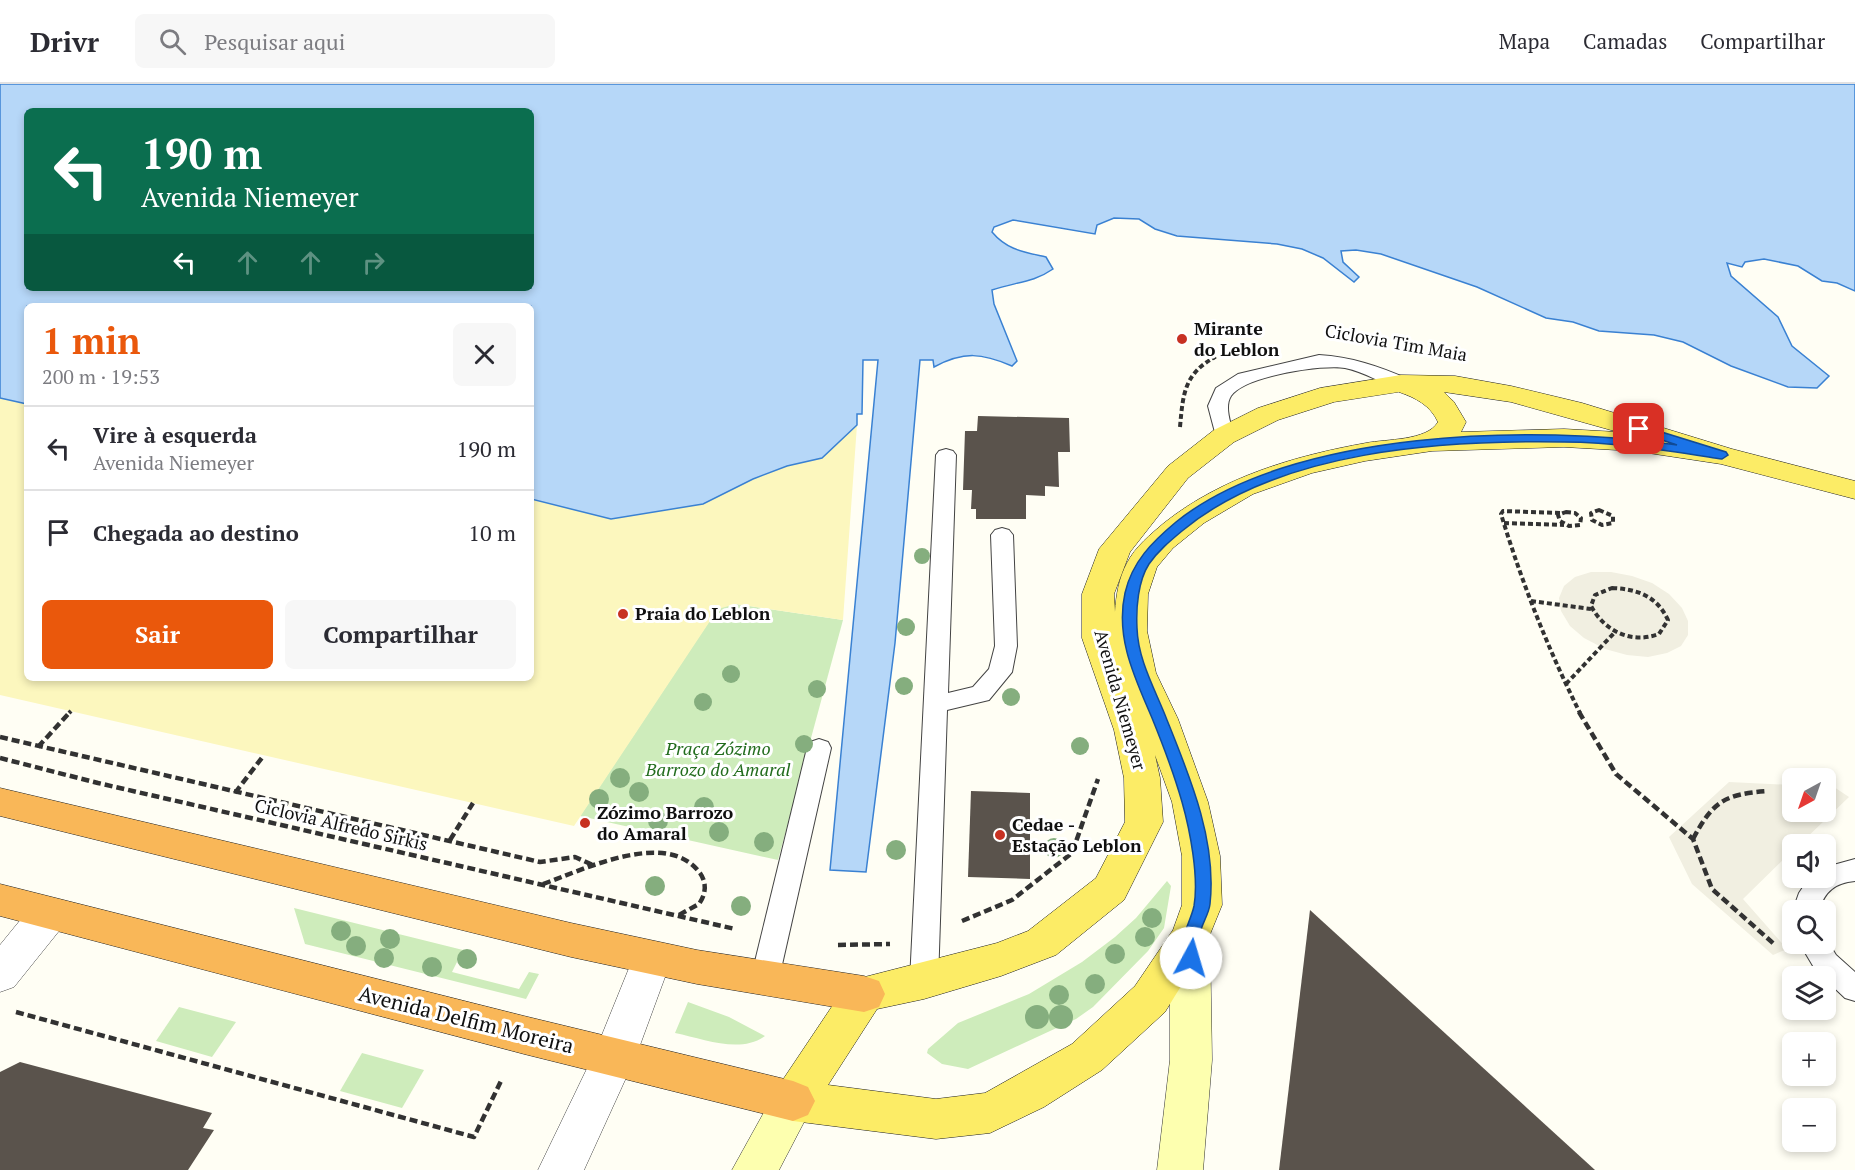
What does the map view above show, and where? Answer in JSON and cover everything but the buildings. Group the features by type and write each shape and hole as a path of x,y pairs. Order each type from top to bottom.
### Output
{"highway":[{"path":"0,802 652,958 864,994"},
{"name":"Avenida Delfim Moreira","path":"0,900 524,1035 793,1101"}],"main road":[{"name":"Avenida Niemeyer","path":"864,994 924,981 1001,959 1042,943 1110,889 1144,822 1142,778 1132,730 1099,638 1098,594 1115,549 1142,514 1178,472 1224,436 1268,414 1330,394 1401,383 1455,384 1511,394 1572,409 1722,455 1855,490"},
{"path":"1401,383 1436,398 1447,409 1452,422 1446,434 1432,442"},
{"name":"Avenida Niemeyer","path":"936,1119 990,1113 1029,1093 1087,1057 1150,999 1190,937 1202,905 1201,856 1190,802 1160,719 1139,673 1130,631 1132,594 1142,564 1162,541 1193,516 1242,487 1304,466 1365,452 1432,442 1564,438 1635,442 1722,455"},
{"path":"1180,1170 1191,1060 1190,937"},
{"path":"755,1170 793,1101 864,994"},
{"name":"Avenida Delfim Moreira","path":"793,1101 936,1119"}],"street":[{"path":"0,975 49,914"},
{"path":"561,1170 615,1056 652,958"}],"lane":[{"path":"1224,436 1218,406 1223,392 1245,378 1319,361 1344,362 1366,368 1401,383"},
{"path":"924,981 946,455"},
{"path":"935,704 981,694 1000,672 1006,646 1002,535"},
{"path":"765,978 819,748"},
{"path":"1808,900 1821,880 1842,871 1855,870"},
{"path":"1821,954 1855,991"}],"path":[{"path":"1175,437 1180,427 1186,381 1205,362 1223,353"},
{"path":"1504,523 1577,526 1581,523 1586,518 1591,513 1604,511 1614,519 1610,525 1595,522 1586,518 1575,513 1503,511 1501,514 1514,557 1550,652 1584,721 1616,774 1693,839 1712,889 1774,944"},
{"path":"1560,513 1558,519 1565,525"},
{"path":"1575,513 1581,518 1581,523"},
{"path":"1591,513 1591,518 1595,522"},
{"path":"1624,588 1643,594 1659,603 1668,620 1661,633 1652,637 1640,638 1615,632 1603,625 1592,609 1591,601 1602,590 1624,588"},
{"path":"1531,601 1592,609"},
{"path":"1566,685 1615,632"},
{"path":"37,747 71,711"},
{"path":"0,737 540,862 582,856 595,866"},
{"path":"235,793 264,755"},
{"name":"Ciclovia Alfredo Sirkis","path":"0,758 98,783 677,916"},
{"path":"677,916 775,938 831,945 903,944 1012,900 1072,853 1101,770"},
{"path":"1693,839 1705,814 1720,799 1747,792 1768,791"},
{"path":"450,840 473,803"},
{"path":"542,885 642,852 664,855 693,866 705,879 705,893 699,905 677,916"},
{"path":"15,1012 474,1137 501,1081"}],"green space":[{"name":"Praça Zózimo Barrozo do Amaral","path":"736,604 843,620 778,860 580,816 718,608"},
{"path":"1167,881 1171,886 1164,928 1148,951 1093,1007 1076,1019 968,1069 942,1064 927,1053 928,1049 958,1023 1029,994 1082,962 1136,918"},
{"path":"294,908 463,950 452,972 519,989 529,972 539,974 526,999 305,944"},
{"path":"688,1002 729,1017 765,1036 755,1041 733,1045 675,1033"},
{"path":"179,1007 236,1022 212,1057 156,1041"},
{"path":"362,1053 424,1070 402,1108 340,1091"}],"sand":[{"name":"Praia do Leblon","path":"0,398 24,403 24,681 534,681 534,499 703,504 753,479 787,466 821,458 857,425 843,620 736,604 718,609 574,826 0,695"}],"shaded area":[{"path":"1591,572 1611,572 1632,576 1652,583 1669,594 1682,608 1688,621 1688,635 1681,646 1667,653 1648,657 1627,655 1605,649 1584,638 1570,626 1561,611 1559,598 1564,586 1575,577"},
{"path":"1729,782 1782,785 1782,822 1823,822 1810,834 1782,834 1782,861 1743,899 1782,943 1782,951 1773,955 1692,884 1669,837"},
{"path":"1836,788 1849,797 1836,809"}],"water":[{"path":"0,84 1855,84 1855,291 1837,283 1822,281 1798,266 1764,259 1745,262 1742,267 1727,263 1731,276 1778,317 1792,346 1829,376 1817,388 1788,387 1731,366 1683,342 1654,335 1599,331 1573,322 1546,318 1477,287 1381,254 1356,250 1341,251 1343,262 1359,277 1354,282 1323,258 1302,249 1277,244 1177,236 1155,229 1139,219 1114,218 1097,225 1095,234 1013,220 994,227 992,232 1004,243 1030,254 1046,257 1053,269 1031,280 992,290 994,304 1017,361 1012,366 982,356 955,358 934,367 933,360 920,360 895,643 866,872 830,870 878,360 863,360 862,414 857,414 857,425 822,458 787,466 753,479 703,504 611,519 534,500 534,303 24,303 24,403 0,398"}],"place":[{"name":"Mirante do Leblon","path":"1182,339"},
{"name":"Praia do Leblon","path":"623,614"},
{"name":"Zózimo Barrozo do Amaral","path":"585,823"},
{"name":"Cedae - Estação Leblon","path":"1000,835"}],"route":[{"path":"1191,958 1190,937 1202,905 1201,856 1190,802 1160,719 1139,673 1130,631 1132,594 1142,564 1162,541 1193,516 1242,487 1304,466 1365,452 1432,442 1564,438 1635,442 1722,455 1639,429"}]}
